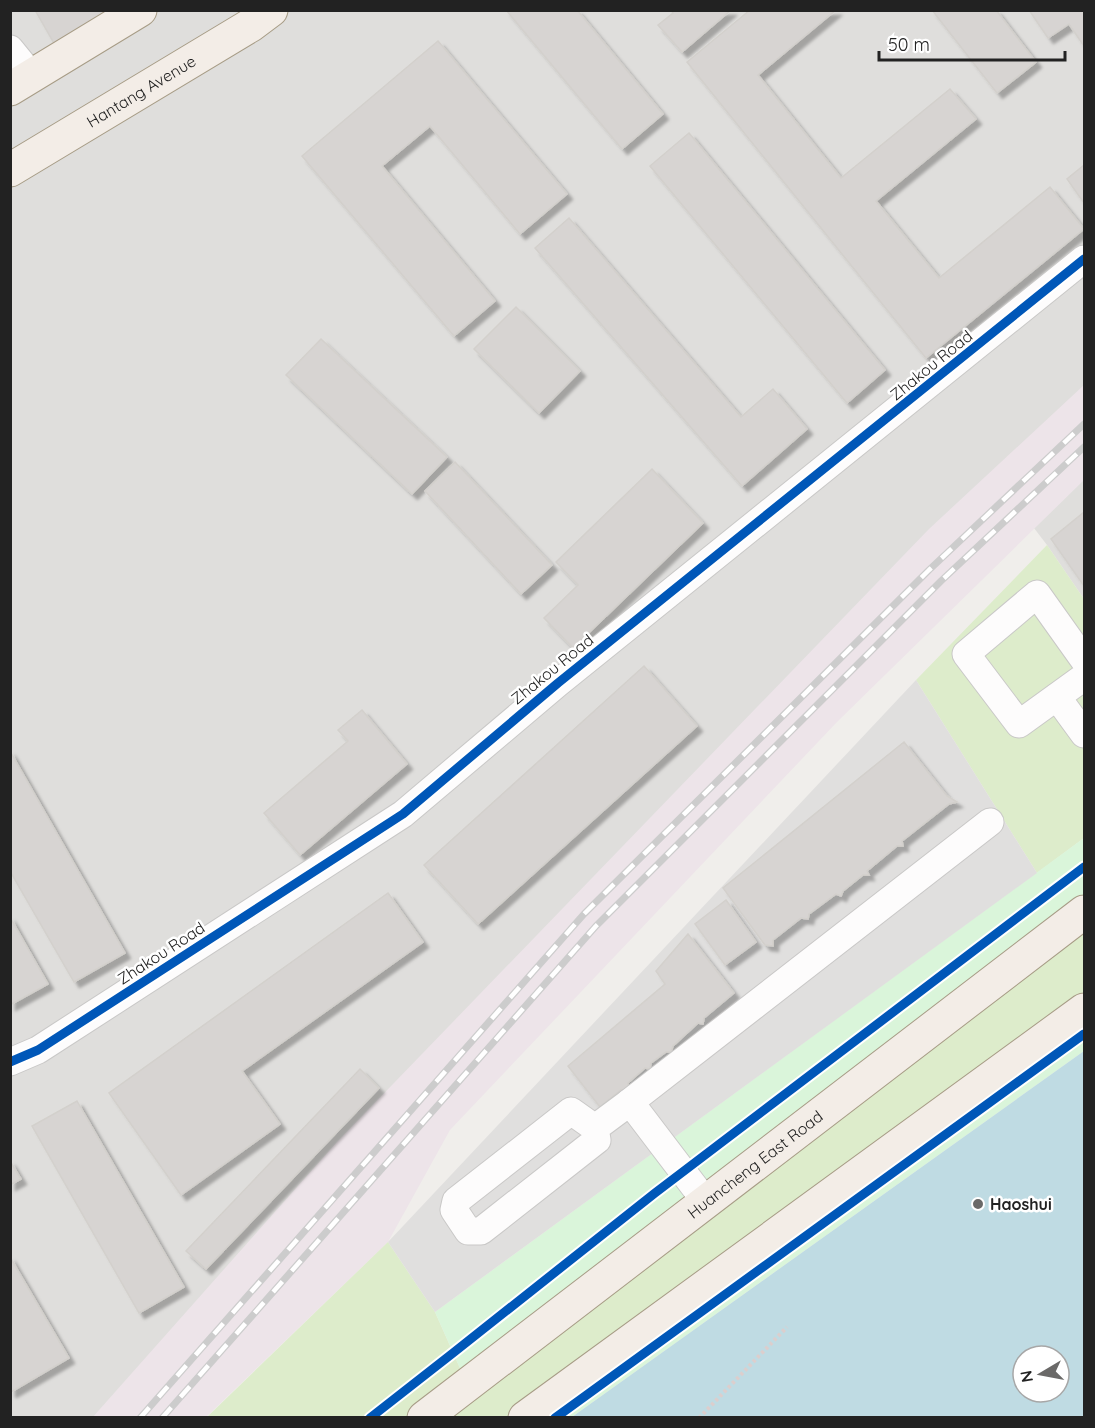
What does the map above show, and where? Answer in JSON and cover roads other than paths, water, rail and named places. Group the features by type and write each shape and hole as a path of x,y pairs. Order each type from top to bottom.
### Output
{"main road":[{"path":"21,83 140,10"},
{"name":"Hantang Avenue","path":"10,170 251,25 271,10"},
{"name":"Huancheng East Road","path":"424,1418 1084,912"},
{"path":"525,1418 1084,1010"}],"street":[{"path":"10,49 21,83"},
{"name":"Zhakou Road","path":"10,1062 38,1050 403,814 558,683 1084,259"},
{"path":"1084,660 1037,594 966,654 1019,724 1084,677"},
{"path":"1057,697 1084,734"},
{"path":"595,1128 990,822"},
{"path":"630,1102 706,1202"},
{"path":"571,1111 595,1128 597,1140 481,1231 468,1232 454,1210 456,1201 571,1111"}],"water":[{"name":"Haoshui","path":"1084,1051 1084,1417 572,1417"}],"railway":[{"path":"140,1418 584,914 929,570 1084,424"},
{"path":"162,1418 596,926 941,581 1084,447"}],"place":[{"name":"Haoshui","path":"978,1204"}]}
